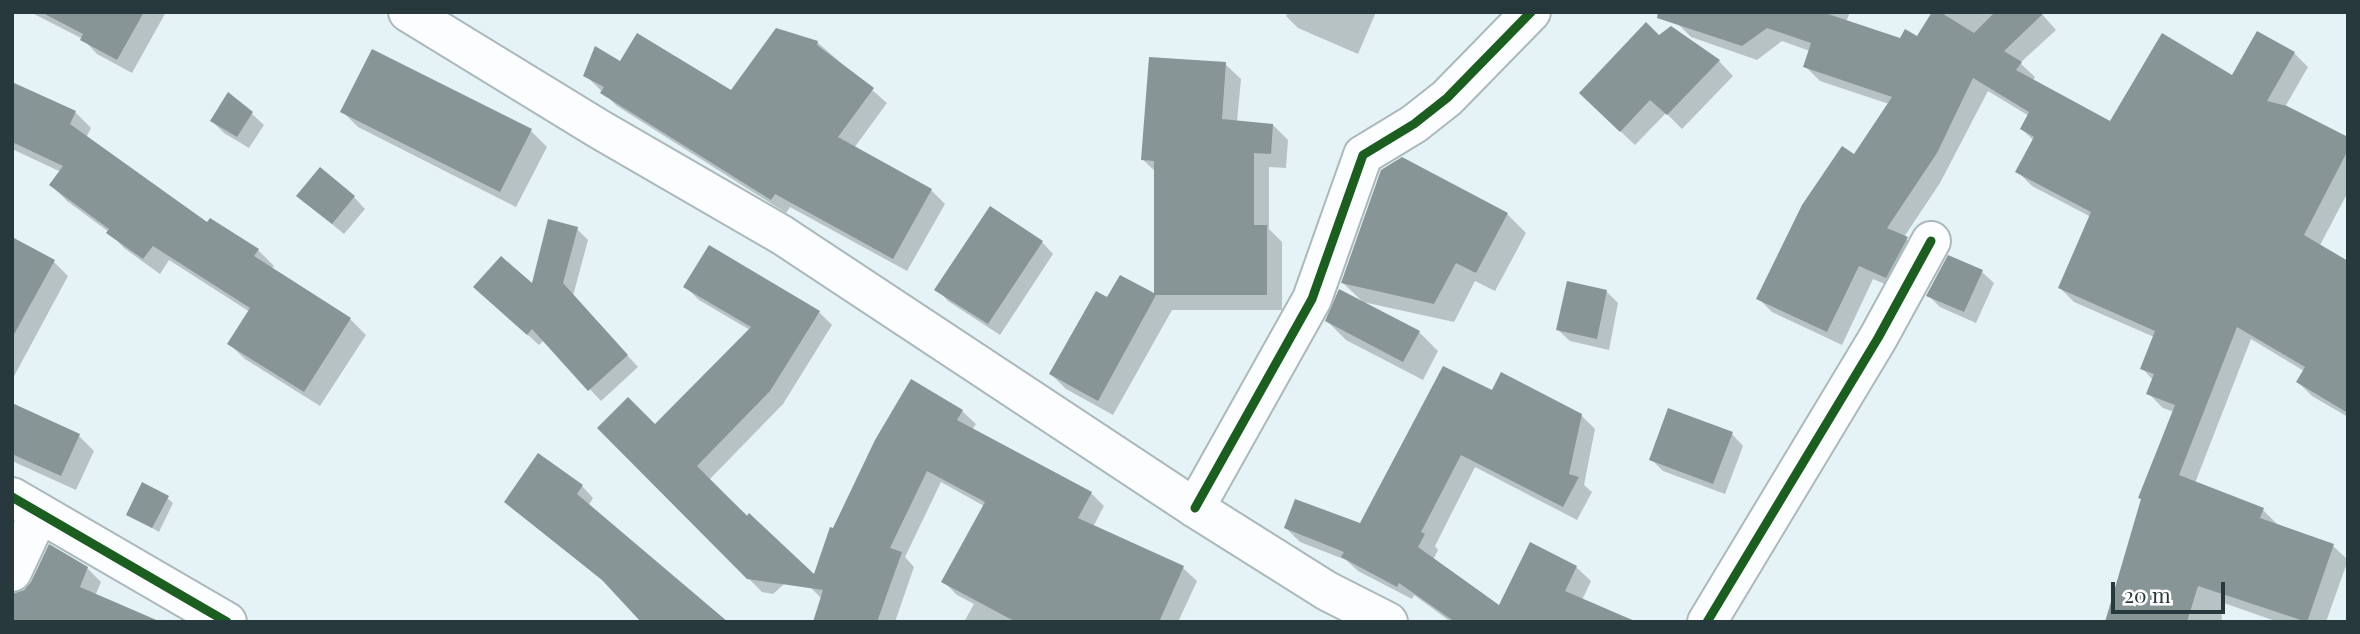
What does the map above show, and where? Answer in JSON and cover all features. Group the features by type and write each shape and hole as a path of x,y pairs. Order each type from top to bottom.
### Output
{"street":[{"path":"408,12 599,129 782,235 1195,508 1327,591 1388,622"},
{"path":"1195,508 1312,299 1363,155 1414,124 1447,98 1531,12"},
{"path":"1707,622 1878,338 1931,241"},
{"path":"12,572 26,505 227,622"}],"building":[{"path":"41,12 144,12 117,60 80,40 83,34"},
{"path":"1658,12 1822,12 1900,38 1905,29 1917,36 1932,12 1940,12 1974,33 1995,12 2045,12 2004,51 2022,62 2016,70 2110,121 2162,33 2232,75 2257,31 2295,52 2267,101 2287,106 2348,137 2348,150 2304,235 2348,261 2348,413 2296,382 2305,367 2237,327 2179,475 2264,508 2260,518 2334,544 2307,622 2198,586 2187,622 2105,622 2141,499 2138,498 2175,405 2146,394 2154,374 2140,369 2155,331 2058,288 2091,212 2015,172 2034,137 2020,129 2029,112 1973,78 1937,153 1887,228 1908,237 1886,278 1859,266 1827,332 1756,299 1802,205 1842,146 1854,154 1892,97 1803,67 1811,43 1767,28 1742,46 1657,18"},
{"path":"1646,22 1659,35 1671,26 1720,60 1667,115 1650,100 1620,132 1579,93"},
{"path":"776,28 818,41 817,45 874,88 838,137 932,189 893,259 775,194 771,200 600,93 604,87 583,76 595,46 620,61 637,33 731,90"},
{"path":"372,49 532,129 500,192 340,112"},
{"path":"1149,57 1226,62 1222,119 1273,124 1271,154 1254,153 1254,225 1267,225 1267,295 1156,295 1098,401 1049,374 1096,291 1107,297 1120,275 1154,293 1154,161 1141,160"},
{"path":"12,82 76,111 70,124 207,222 210,218 259,249 254,256 351,318 304,392 227,344 250,308 153,246 143,259 106,233 109,229 49,185 63,166 12,142"},
{"path":"228,92 253,112 237,137 210,121"},
{"path":"1402,157 1508,213 1476,273 1456,263 1434,304 1341,283 1381,170"},
{"path":"320,167 355,196 332,224 296,196"},
{"path":"990,206 1043,241 988,324 934,290"},
{"path":"548,219 578,227 563,283 628,355 588,391 532,329 527,335 473,287 501,256 532,283"},
{"path":"12,237 55,260 12,338"},
{"path":"709,245 820,311 770,391 697,466 747,516 749,513 814,574 830,527 833,528 875,440 911,379 963,410 957,420 1092,492 1078,518 1184,566 1159,622 1016,622 941,582 985,502 927,471 890,548 902,552 877,622 813,622 823,590 747,579 597,428 628,397 655,424 751,327 683,287"},
{"path":"1948,255 1983,270 1964,312 1926,296"},
{"path":"1567,281 1607,290 1597,339 1556,330"},
{"path":"1339,289 1420,331 1403,362 1325,321"},
{"path":"1443,366 1492,390 1501,372 1582,414 1569,474 1579,477 1563,507 1461,455 1421,532 1425,534 1418,547 1499,605 1530,542 1577,566 1565,591 1637,622 1455,622 1399,583 1397,587 1341,557 1344,552 1284,528 1295,499 1360,523"},
{"path":"12,403 80,434 61,476 12,454"},
{"path":"1668,408 1733,432 1713,484 1649,460"},
{"path":"538,453 583,485 577,494 728,622 641,622 602,580 504,502"},
{"path":"142,482 169,496 152,528 126,515"},
{"path":"49,544 88,567 80,587 161,622 12,622 12,594 24,590 31,582"}],"cycle path":[{"path":"1195,508 1312,299 1363,155 1414,124 1447,98 1531,12"},
{"path":"1707,622 1878,338 1931,241"},
{"path":"12,497 227,622"}]}
